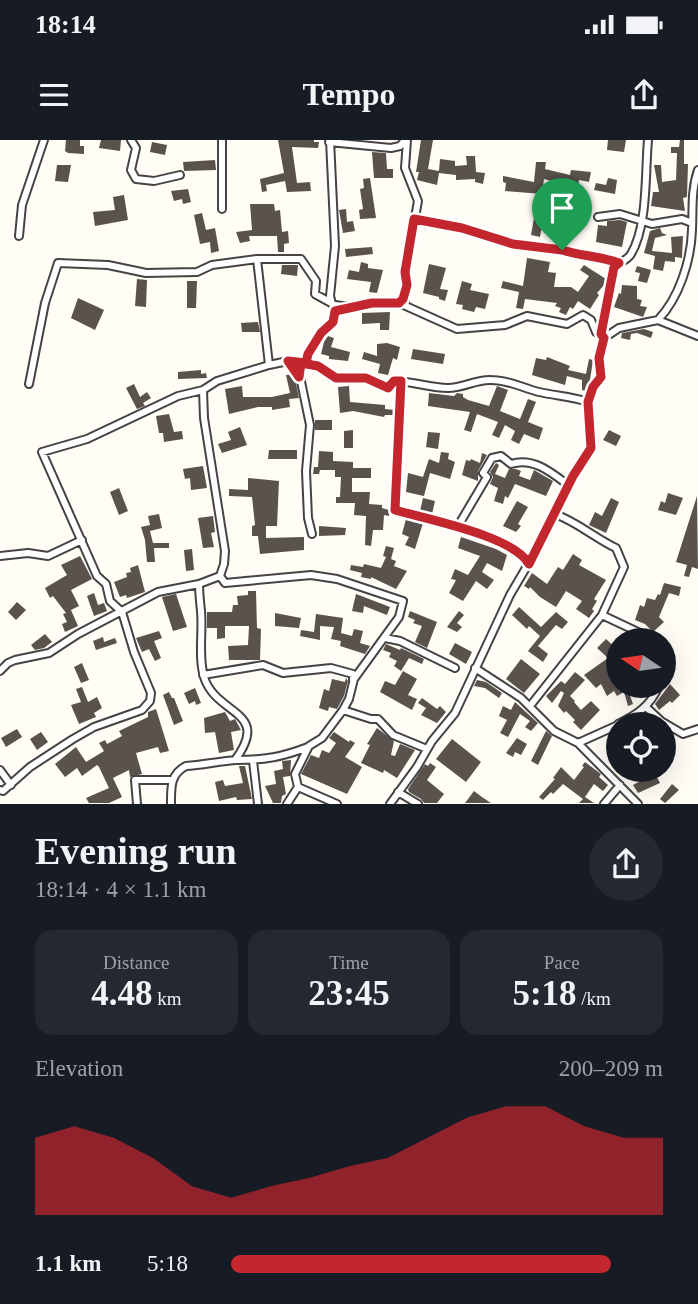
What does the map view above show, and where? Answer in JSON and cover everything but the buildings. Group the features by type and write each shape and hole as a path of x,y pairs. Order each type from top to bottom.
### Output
{"street":[{"path":"19,236 22,205 44,140"},
{"path":"131,140 136,148 131,170 136,179 154,181 180,175"},
{"path":"222,140 222,209"},
{"path":"390,803 455,713 510,595 529,564 568,485 591,448 588,402 593,387 601,377 599,358 614,267 627,259 632,252 641,223 647,182 648,140"},
{"path":"299,377 308,354 321,333 333,322 335,246 329,141 391,148 404,142 407,175 418,201 405,272 407,285 403,302"},
{"path":"602,336 619,328 657,320 667,310 675,296 695,230 693,190 698,170"},
{"path":"598,217 620,214 641,223 652,224 682,219 695,230"},
{"path":"414,219 462,228 513,244 551,247 580,256 599,257 619,263"},
{"path":"257,259 269,365"},
{"path":"29,384 45,303 58,263 108,265 146,273 197,272 212,265 257,259 301,259 316,281 315,294 334,307 403,302 457,329 505,325 527,316 567,324 583,315 591,320 596,331 602,336"},
{"path":"657,320 698,336"},
{"path":"288,361 299,377 310,425 306,471 308,518 312,534"},
{"path":"0,790 3,791 30,767 83,733 147,706 151,693 134,652 122,612 110,600 106,584 97,576 42,452 87,439 178,396 204,390 217,381 288,361 318,366 336,378 366,378 388,388 394,381 446,388 468,386 488,379 588,402"},
{"path":"401,381 395,510 458,526 512,548 529,564"},
{"path":"204,390 204,418 225,551 220,576"},
{"path":"458,526 487,477 482,473 492,458 500,456 511,464 524,460 550,471 568,485"},
{"path":"530,706 602,615 624,567 616,548 597,539 572,520 555,514"},
{"path":"0,556 28,553 48,556 82,540"},
{"path":"220,576 225,583 311,575 337,579 402,601 399,617 352,684"},
{"path":"0,671 15,660 49,653 78,634 158,592 199,584 220,576"},
{"path":"199,584 203,675 212,693 242,716 248,729 246,740 235,760"},
{"path":"602,615 630,628"},
{"path":"384,638 400,641 455,668"},
{"path":"171,803 172,780 175,774 186,766 235,760 253,761 287,755 322,738 349,699 353,674 331,668 282,673 263,665 203,675"},
{"path":"475,668 511,690 554,731 578,743 638,803"},
{"path":"640,712 654,698"},
{"path":"646,707 672,729 683,734 698,729"},
{"path":"343,710 378,719 393,735 427,749"},
{"path":"578,743 606,730"},
{"path":"287,803 298,787 295,774 309,746"},
{"path":"253,761 258,803"},
{"path":"0,770 11,785"},
{"path":"137,803 135,780 172,780"},
{"path":"604,803 620,785"},
{"path":"298,787 337,803"},
{"path":"398,792 418,803"}],"route":[{"path":"562,250 513,244 462,228 414,219 403,299 399,303 379,302 335,311 333,322 321,333 308,354 306,363 288,361 299,377 301,363 306,363 318,366 331,377 366,378 388,388 394,381 401,381 395,510 458,526 486,537 512,548 529,564 573,476 591,448 588,402 593,387 601,377 599,358 604,338 601,334 614,267 619,263 562,250"}]}
